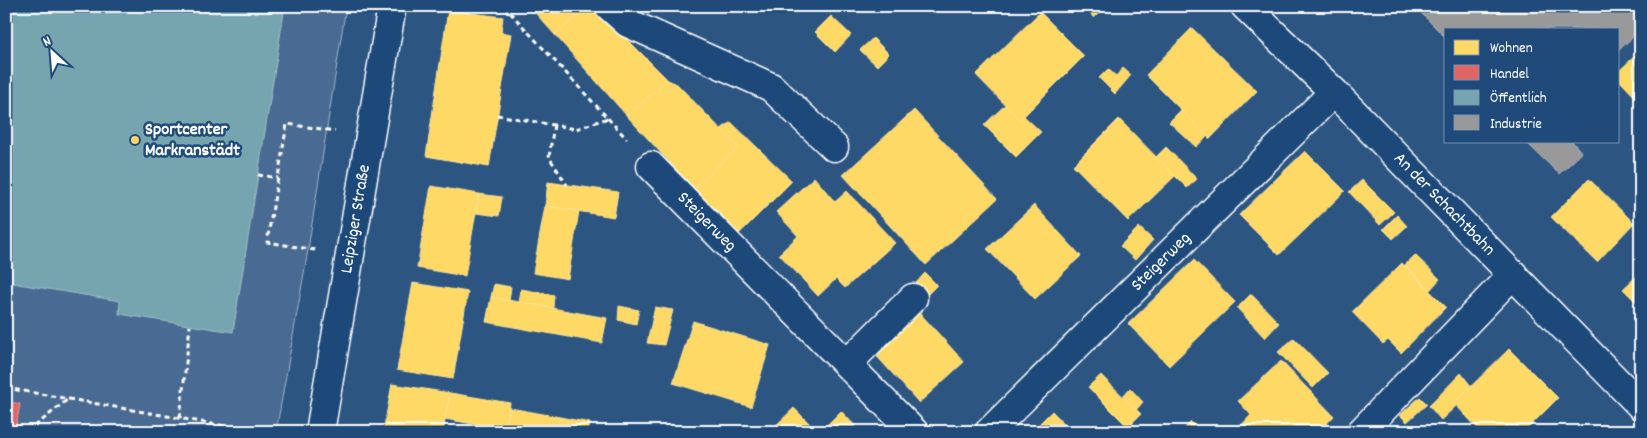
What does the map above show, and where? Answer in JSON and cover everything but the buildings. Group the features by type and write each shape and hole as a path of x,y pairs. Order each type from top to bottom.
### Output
{"street":[{"name":"Leipziger Straße","path":"320,432 392,6"},
{"path":"609,6 628,24 771,87 834,147"},
{"name":"An der Schachtbahn","path":"1245,6 1334,92 1641,406"},
{"name":"Steigerweg","path":"988,432 1334,92"},
{"name":"Steigerweg","path":"651,166 914,432"},
{"path":"1361,432 1513,274"},
{"path":"847,364 913,298"}],"path":[{"path":"504,6 651,166"},
{"path":"497,115 576,129 608,118"},
{"path":"306,249 267,242 287,124 325,129"},
{"path":"554,125 549,157 567,185"},
{"path":"258,175 278,178"},
{"path":"180,418 190,326"},
{"path":"6,388 259,432"},
{"path":"28,432 68,399"}],"shaded area":[{"path":"6,6 346,6 306,262 276,432 6,432"}],"place":[{"name":"Sportcenter Markranstädt","path":"135,140"}]}
